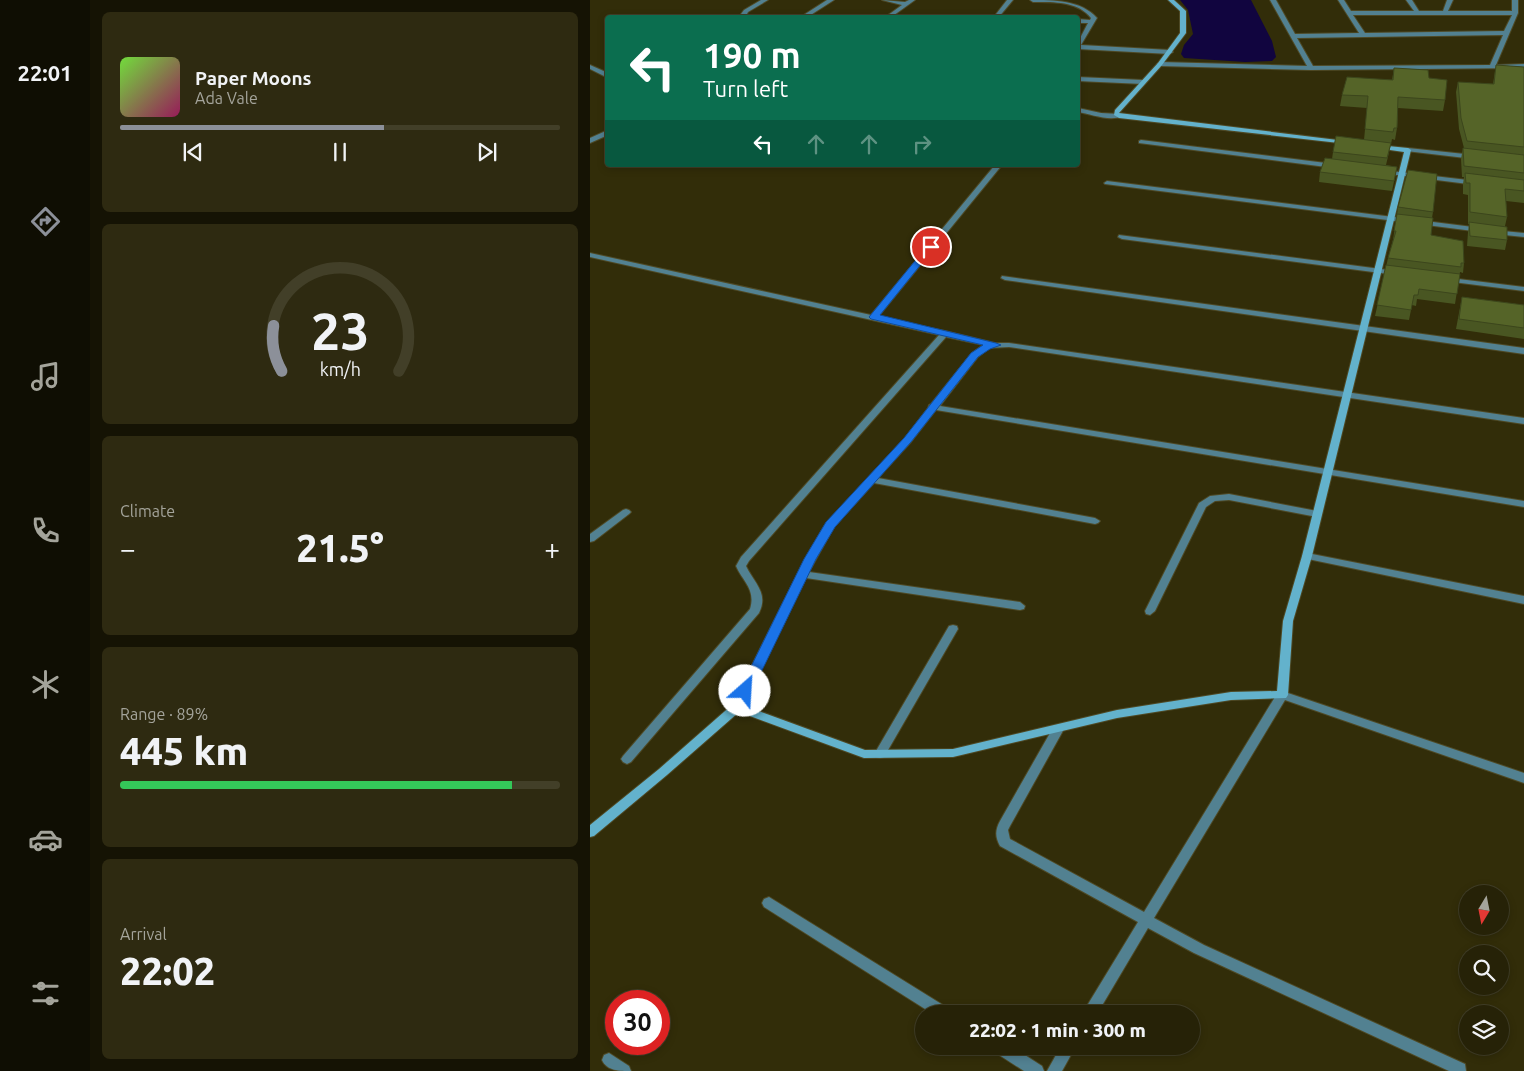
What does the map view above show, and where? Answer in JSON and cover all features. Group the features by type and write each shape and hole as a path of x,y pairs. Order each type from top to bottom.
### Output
{"street":[{"path":"745,15 746,11 765,0"},
{"path":"806,15 831,0"},
{"path":"885,0 906,4"},
{"path":"890,15 912,0"},
{"path":"998,15 1010,0"},
{"path":"1033,0 1073,5 1090,11 1094,18 1080,43"},
{"path":"1073,5 1081,0"},
{"path":"1119,116 1116,114 1117,111 1160,64 1183,33 1183,11 1171,0"},
{"path":"1273,0 1311,68"},
{"path":"1341,0 1363,35"},
{"path":"1409,0 1417,12"},
{"path":"1445,12 1450,0"},
{"path":"1493,65 1515,13 1515,0"},
{"path":"1349,13 1515,13"},
{"path":"1080,21 1092,22"},
{"path":"1293,36 1506,33"},
{"path":"1080,47 1170,52"},
{"path":"1160,64 1311,68 1524,66"},
{"path":"590,67 605,74"},
{"path":"1080,79 1143,82"},
{"path":"1080,110 1100,115 1485,158"},
{"path":"590,142 605,134"},
{"path":"1141,142 1344,167"},
{"path":"1094,1005 1282,695 1288,620 1307,556 1408,150"},
{"path":"874,317 997,167"},
{"path":"1373,171 1486,184"},
{"path":"1107,183 1524,235"},
{"path":"1122,237 1408,275"},
{"path":"590,255 996,345 1009,345 1524,421"},
{"path":"1004,278 1524,351"},
{"path":"1437,278 1524,289"},
{"path":"627,759 755,610 758,602 758,593 743,573 741,566 745,559 945,333"},
{"path":"590,832 664,772 737,707 803,574 830,525 908,440 932,407 979,350 996,345"},
{"path":"932,407 1524,504"},
{"path":"871,480 1095,521"},
{"path":"1150,610 1202,505 1206,502 1213,498 1229,498 1317,514"},
{"path":"590,539 626,512"},
{"path":"1307,556 1524,600"},
{"path":"803,574 1020,606"},
{"path":"880,754 953,629"},
{"path":"737,707 864,754 880,754 953,752 1117,714 1231,696 1282,695 1524,778"},
{"path":"1058,729 1004,825 1002,830 1004,842 1199,949 1460,1069"},
{"path":"769,902 932,1005"},
{"path":"1012,1055 1037,1071"},
{"path":"1054,1071 1064,1055"},
{"path":"609,1060 624,1071"}],"shaded area":[{"path":"1180,0 1251,0 1272,41 1276,57 1272,61 1245,62 1184,58 1181,54 1184,45 1193,34 1188,10"}],"building":[{"path":"1496,65 1524,67 1524,147 1467,141 1461,118 1458,82 1494,84"},
{"path":"1394,68 1428,70 1429,78 1447,80 1445,100 1398,97 1397,128 1394,128 1393,132 1365,129 1368,96 1342,95 1347,77 1393,80"},
{"path":"1336,136 1391,143 1387,158 1333,152"},
{"path":"1463,148 1524,155 1524,173 1464,166"},
{"path":"1325,158 1397,167 1394,181 1320,172"},
{"path":"1408,170 1437,174 1433,212 1398,207"},
{"path":"1465,173 1524,180 1524,191 1505,189 1507,217 1470,212 1470,183 1466,183"},
{"path":"1397,214 1433,218 1431,235 1463,241 1464,263 1461,263 1461,267 1388,258 1396,231 1394,231"},
{"path":"1469,222 1507,227 1507,240 1470,236"},
{"path":"1386,265 1460,274 1457,294 1419,289 1418,295 1414,295 1411,310 1377,305"},
{"path":"1462,297 1524,305 1524,328 1459,319"}],"route":[{"path":"745,691 810,559 830,525 908,440 979,350 987,346 996,345 874,317 931,247"}]}
